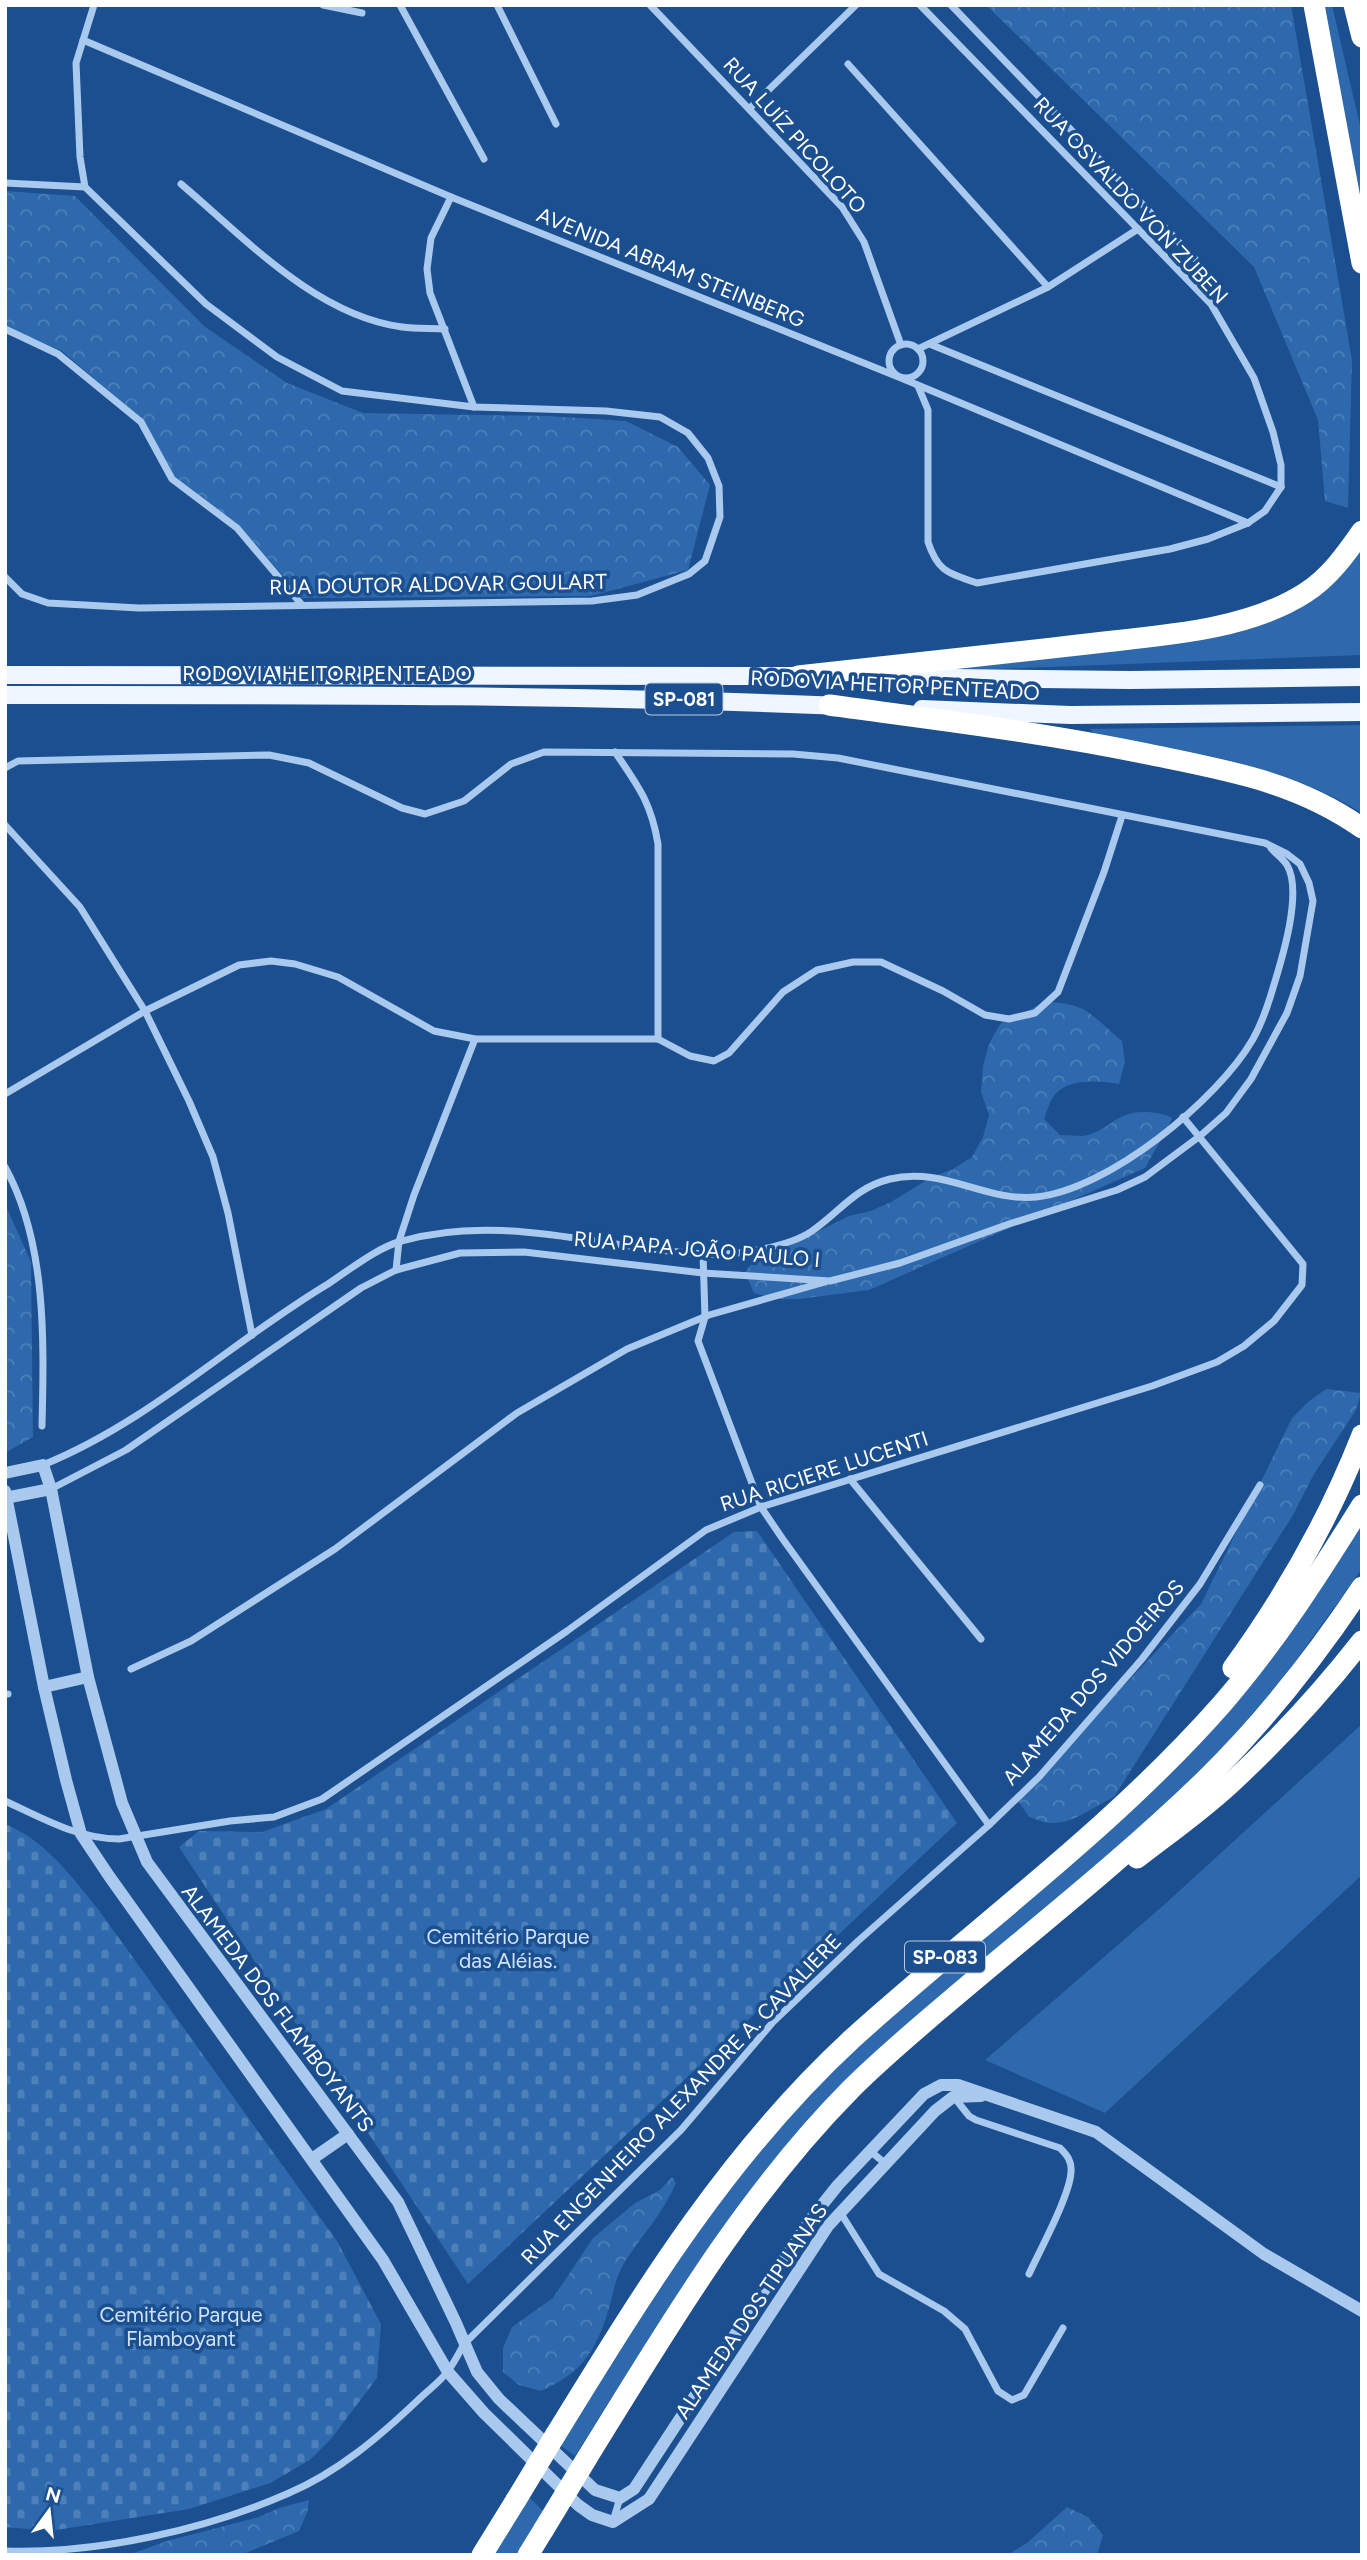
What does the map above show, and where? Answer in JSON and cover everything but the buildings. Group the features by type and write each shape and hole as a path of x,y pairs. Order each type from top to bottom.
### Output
{"highway":[{"path":"1314,5 1362,263"},
{"path":"1356,5 1362,24"},
{"path":"1356,5 1362,37"},
{"path":"798,676 1147,637 1244,619 1306,593 1328,575 1362,531"},
{"path":"829,705 1024,731 1246,775 1308,796 1362,828"},
{"path":"1102,1822 1200,1710 1257,1634 1316,1538 1362,1435"},
{"name":"SP-083","path":"482,2555 687,2229 746,2150 813,2075 907,1989 1102,1822 1157,1772 1223,1703 1275,1636 1362,1505"},
{"name":"SP-083","path":"528,2555 702,2274 766,2186 819,2123 933,2015 1205,1780 1289,1687 1362,1587"},
{"path":"933,2015 1228,1786 1293,1721 1362,1641"}],"main road":[{"name":"RODOVIA HEITOR PENTEADO","path":"5,675 798,676 1116,680 1362,677"},
{"name":"RODOVIA HEITOR PENTEADO","path":"5,695 719,699 1070,715 1362,712"}],"street":[{"path":"5,183 85,187 80,157 76,63 94,5"},
{"path":"323,5 362,13"},
{"path":"400,5 484,159"},
{"path":"497,5 555,124"},
{"name":"RUA LUÍZ PICOLOTO","path":"650,5 842,208 864,242 901,345"},
{"path":"750,108 856,5"},
{"name":"RUA OSVALDO VON ZUBEN","path":"920,5 1211,304 1254,378 1281,464 1281,487"},
{"name":"RUA OSVALDO VON ZUBEN","path":"951,5 1195,259"},
{"name":"AVENIDA ABRAM STEINBERG","path":"83,40 451,197 901,378 1248,523"},
{"path":"848,64 1048,287"},
{"path":"181,184 306,290 352,313 401,327 445,329"},
{"name":"RUA DOUTOR ALDOVAR GOULART","path":"5,577 22,594 48,603 139,608 592,601 637,595 690,574 705,562 720,517 719,486 708,458 688,433 660,416 606,411 474,407 342,391 277,357 206,304 85,187"},
{"path":"451,197 431,238 427,269 430,293 474,407"},
{"path":"918,349 932,345 1048,287 1138,229"},
{"path":"5,329 58,354 141,422 172,479 237,528 302,605"},
{"path":"901,345 910,345 918,349 922,366 918,374 901,378 893,373 889,366 889,356 894,349 901,345"},
{"path":"918,386 928,411 928,542 934,562 950,573 977,583 1170,549 1209,539 1248,523 1265,510 1281,487 932,345"},
{"name":"RUA PAPA JOÃO PAULO I","path":"5,768 18,761 269,755 309,763 402,808 425,814 464,801 511,764 544,752 793,754 838,758 1265,843 1287,853 1300,864 1309,883 1313,901 1300,976 1287,1013 1251,1079 1226,1113 1200,1136 1145,1177 1117,1190 1009,1224 900,1264 830,1281 703,1273 524,1252 460,1253 396,1270 361,1288 126,1450 51,1489 6,1496"},
{"path":"615,752 646,797 658,844 658,1039"},
{"path":"5,1094 145,1011 240,965 271,961 295,964 338,976 434,1031 475,1039 658,1039 690,1056 714,1061 729,1053 783,992 817,971 853,962 881,962 943,991 985,1015 1009,1019 1035,1013 1058,992 1104,872 1122,816"},
{"path":"5,825 80,907 145,1011 213,1157 228,1213 251,1335"},
{"name":"RUA PAPA JOÃO PAULO I","path":"5,1473 43,1465 81,1450 148,1410 292,1305 399,1241 451,1232 507,1229 703,1254 779,1246 811,1232 853,1195 892,1178 932,1175 992,1193 1034,1198 1067,1190 1105,1174 1132,1157 1183,1117 1228,1073 1252,1040 1265,1015 1291,915 1293,888 1288,866 1265,843"},
{"path":"396,1270 399,1241 414,1195 475,1039"},
{"name":"RUA RICIERE LUCENTI","path":"81,1834 102,1839 119,1839 274,1817 323,1799 567,1631 706,1530 761,1507 1152,1386 1204,1367 1244,1346 1274,1321 1302,1285 1303,1264 1183,1117"},
{"path":"5,1167 16,1186 39,1274 42,1426"},
{"path":"703,1254 705,1317 698,1341 761,1507 989,1825"},
{"path":"131,1669 191,1641 335,1549 517,1413 627,1349 705,1317 830,1281"},
{"name":"ALAMEDA DOS FLAMBOYANTS","path":"43,1465 51,1489 88,1677 122,1803 147,1863 398,2202 477,2372 499,2399 596,2490 620,2498"},
{"path":"850,1479 981,1639"},
{"name":"ALAMEDA DOS VIDOEIROS","path":"989,1825 1039,1777 1142,1659 1200,1584 1261,1485"},
{"path":"6,1496 44,1686 81,1834 383,2260 448,2372 484,2413 578,2505 592,2515 613,2522 620,2498"},
{"path":"44,1686 88,1677"},
{"path":"5,1801 81,1834"},
{"name":"RUA ENGENHEIRO ALEXANDRE A. CAVALIERE","path":"464,2344 681,2130 773,2022 858,1941 989,1825"},
{"name":"ALAMEDA DOS TIPUANAS","path":"620,2498 634,2489 673,2432 810,2220 870,2151 924,2094 941,2085 958,2085 988,2095"},
{"path":"953,2097 988,2095 1096,2132 1264,2254 1362,2311"},
{"path":"953,2097 969,2116 976,2120 1060,2148 1069,2158 1072,2170 1068,2187 1029,2274"},
{"name":"ALAMEDA DOS TIPUANAS","path":"613,2522 649,2499 839,2211 935,2111 953,2097"},
{"path":"312,2159 348,2134"},
{"path":"870,2151 886,2164"},
{"path":"827,2199 839,2211 879,2274 944,2311 965,2329 998,2391 1012,2400 1024,2395 1063,2328"},
{"path":"5,2551 39,2552 174,2532 290,2493 337,2468 385,2431 448,2372 464,2344"},
{"path":"729,2345 743,2353"},
{"path":"673,2432 687,2442"}],"green space":[{"path":"986,5 1291,5 1352,360 1348,508 1325,501 1318,420 1254,267"},
{"path":"1321,5 1332,5 1362,134 1362,226"},
{"path":"5,191 75,196 204,326 287,383 363,413 547,416 626,421 678,447 710,485 688,570 591,596 302,598 241,527 174,476 144,421 62,351 5,326"},
{"path":"1362,542 1362,655 967,670 962,665 1248,625"},
{"path":"1362,725 1362,813 1300,782 1267,771 1166,747 1097,737 1090,729"},
{"path":"1045,1002 1071,1005 1095,1017 1122,1041 1125,1062 1119,1084 1083,1082 1066,1086 1052,1099 1044,1119 1060,1135 1083,1136 1134,1113 1154,1113 1172,1118 1145,1168 869,1290 799,1299 776,1299 754,1293 745,1272 759,1255 781,1250 849,1216 871,1211 891,1202 972,1157 983,1137 989,1115 981,1092 983,1066 989,1044 1000,1024"},
{"path":"5,1204 31,1262 33,1437 5,1453"},
{"path":"1326,1389 1361,1393 1356,1410 1314,1474 1293,1515 1114,1797 1068,1821 1048,1823 1029,1817 1017,1799 1201,1604 1292,1418"},
{"path":"1362,1519 1362,1569 1281,1681 1221,1750 1119,1847 804,2127 771,2165 711,2245 575,2456 560,2445 711,2208 822,2078 1132,1806"},
{"name":"Cemitério Parque das Aléias.","path":"757,1531 957,1823 468,2284 179,1847 199,1831 262,1832 326,1809 734,1532"},
{"path":"1362,1724 1362,1875 1105,2113 985,2060 1165,1904"},
{"name":"Cemitério Parque Flamboyant","path":"5,1824 45,1849 98,1909 337,2241 381,2324 377,2378 331,2439 310,2460 270,2483 189,2509 50,2531 5,2527"},
{"path":"672,2177 676,2183 671,2194 621,2270 601,2332 588,2356 569,2375 541,2391 519,2385 503,2372 503,2348 512,2327 553,2298 593,2238 635,2203 660,2190"},
{"path":"529,2497 543,2511 516,2555 493,2555"},
{"path":"309,2500 308,2510 299,2531 241,2555 128,2555 167,2541 259,2517"},
{"path":"1067,2507 1088,2517 1103,2535 1097,2555 1007,2555 1027,2543"}]}
